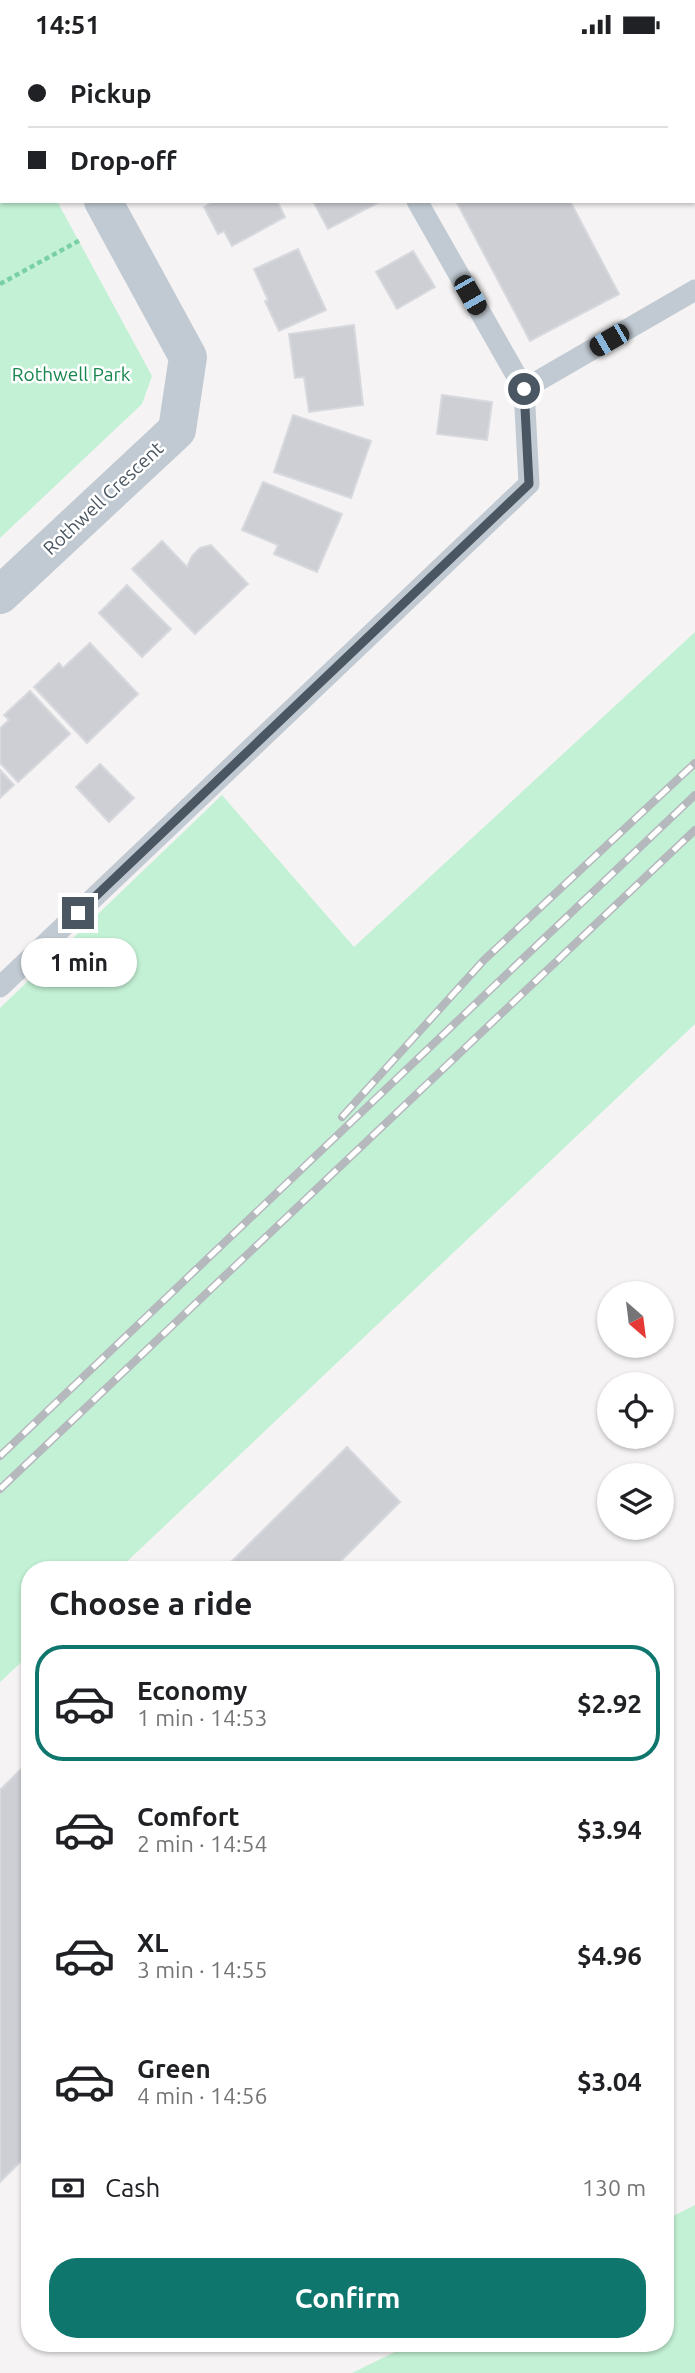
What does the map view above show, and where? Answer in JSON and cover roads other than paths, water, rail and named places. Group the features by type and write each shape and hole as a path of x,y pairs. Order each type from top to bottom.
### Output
{"street":[{"name":"Rothwell Crescent","path":"0,595 177,430 188,358 108,211"}],"lane":[{"path":"0,987 529,484 524,389 418,203"},
{"path":"524,389 695,290"}],"railway":[{"path":"342,1117 484,960 695,763"},
{"path":"0,1456 695,795"},
{"path":"0,1489 695,830"}],"park label":[{"name":"Rothwell Park","path":"71,374"}]}
